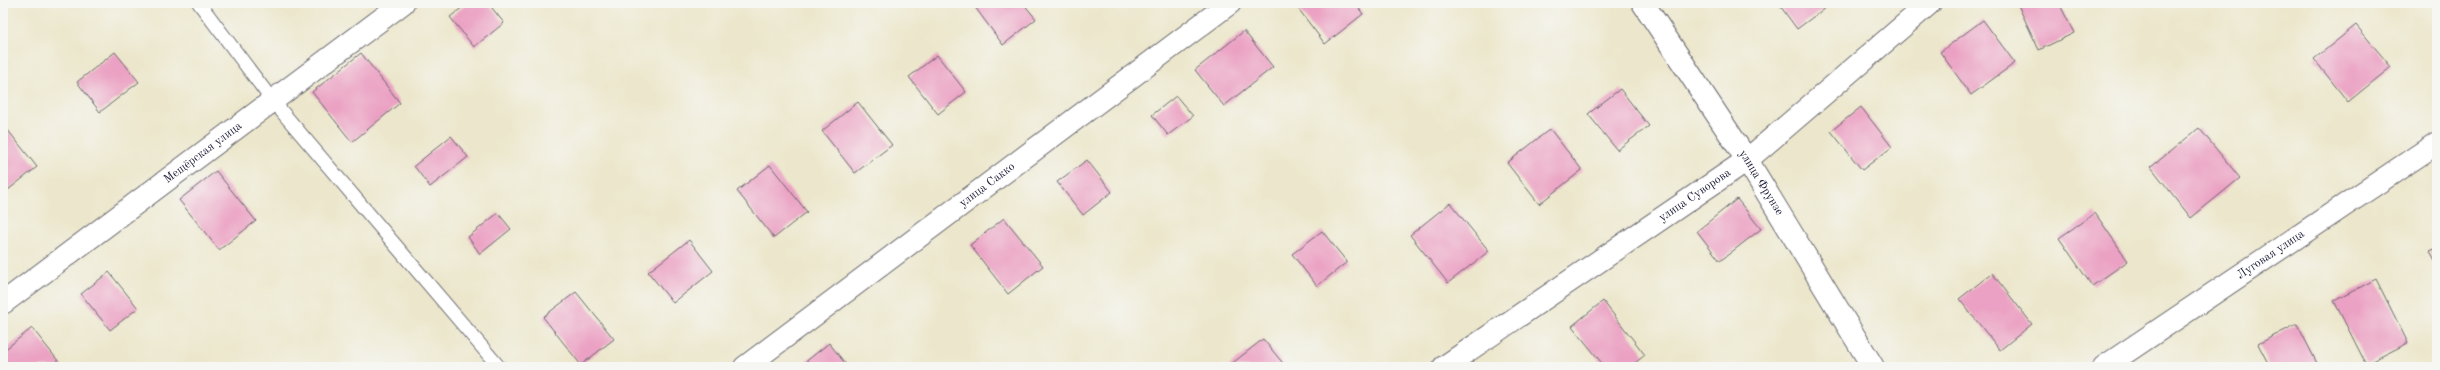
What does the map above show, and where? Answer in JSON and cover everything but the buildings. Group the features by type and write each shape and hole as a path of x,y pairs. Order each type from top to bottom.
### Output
{"street":[{"name":"Мещёрская улица","path":"3,304 272,100 403,3"},
{"name":"улица Сакко","path":"745,367 1230,3"},
{"name":"улица Фрунзе","path":"1643,3 1747,160 1873,367"},
{"name":"улица Суворова","path":"1444,367 1747,160 1930,3"},
{"name":"Луговая улица","path":"2104,367 2437,143"}],"lane":[{"path":"199,3 272,100 499,367"}]}
